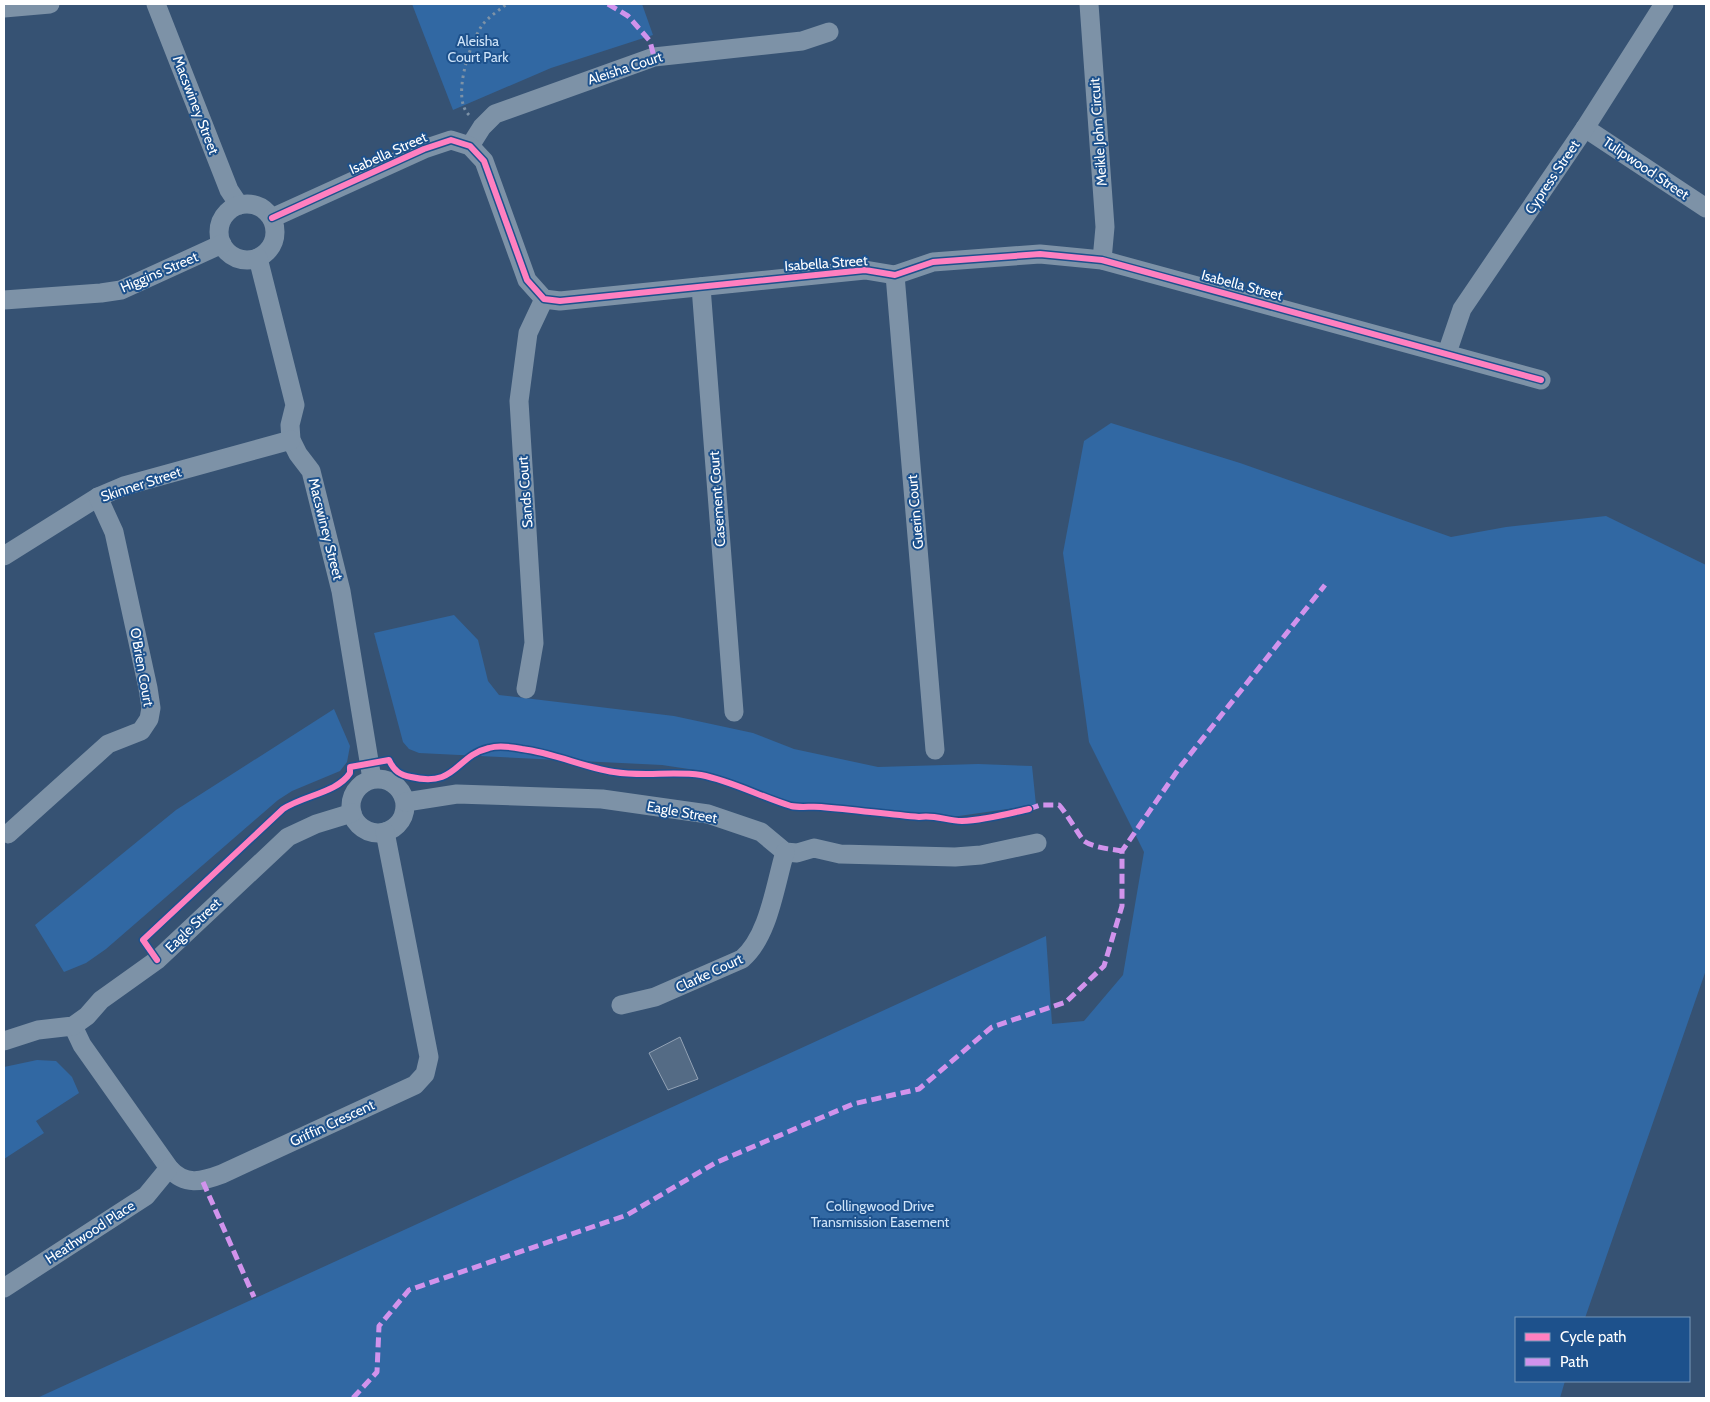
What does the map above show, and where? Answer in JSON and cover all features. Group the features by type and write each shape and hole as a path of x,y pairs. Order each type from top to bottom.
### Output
{"street":[{"path":"4,8 50,4"},
{"name":"Macswiney Street","path":"156,4 229,190 239,205"},
{"name":"Meikle John Circuit","path":"1089,4 1105,227 1102,260"},
{"name":"Cypress Street","path":"1447,353 1462,309 1585,128 1664,4"},
{"name":"Aleisha Court","path":"470,146 482,127 495,114 654,58 802,41 829,32"},
{"name":"Tulipwood Street","path":"1585,128 1706,208"},
{"name":"Isabella Street","path":"272,218 424,148 451,140 470,146"},
{"path":"470,146 484,161 526,280 544,299"},
{"path":"239,205 258,206 272,218 275,227 272,246 258,258 242,259 227,251 222,244 220,236 222,220 226,214 239,205"},
{"name":"Higgins Street","path":"4,300 101,294 121,290 222,244"},
{"name":"Isabella Street","path":"544,299 560,301 865,270 895,275 933,262 1040,254 1102,260 1541,380"},
{"path":"258,258 295,405 290,425 291,440"},
{"name":"Guerin Court","path":"895,275 935,750"},
{"name":"Casement Court","path":"701,286 734,712"},
{"name":"Sands Court","path":"526,689 534,643 519,402 528,333 544,299"},
{"name":"Macswiney Street","path":"291,440 298,454 311,471 341,591 372,779"},
{"name":"Skinner Street","path":"4,556 98,496 124,486 291,440"},
{"name":"O'Brien Court","path":"8,834 108,744 141,731 149,720 151,708 148,688 114,532 98,496"},
{"path":"381,778 398,786 406,802 402,819 397,826 385,832 368,831 356,822 352,813 354,793 365,782 372,779 381,778"},
{"name":"Eagle Street","path":"406,802 457,794 602,799 708,814 761,832 784,852"},
{"name":"Eagle Street","path":"73,1026 86,1016 101,1000 157,960 288,837 316,824 352,813"},
{"name":"Griffin Crescent","path":"73,1026 82,1045 169,1168 182,1179 192,1182 202,1182 415,1085 425,1074 429,1058 385,832"},
{"path":"784,852 798,853 814,848 840,854 955,857 981,855 1037,843"},
{"name":"Clarke Court","path":"621,1005 655,997 742,959 753,950 762,934 784,852"},
{"path":"4,1041 38,1030 73,1026"},
{"name":"Heathwood Place","path":"4,1288 146,1196 169,1168"}],"path":[{"path":"482,127 463,110 461,100 464,78 470,49 484,24 507,4"}],"green space":[{"name":"Aleisha Court Park","path":"412,4 642,4 653,35 551,68 453,110"},
{"name":"Collingwood Drive Transmission Easement","path":"1111,423 1240,463 1451,537 1506,527 1606,516 1706,565 1706,970 1585,1317 1515,1317 1515,1382 1565,1382 1560,1398 37,1398 1046,936 1052,1024 1084,1021 1123,975 1144,852 1089,742 1063,553 1084,441"},
{"path":"454,615 478,640 488,681 499,695 674,716 753,733 794,749 878,767 978,764 1032,766 1036,805 959,816 908,817 830,812 810,809 702,771 662,765 419,753 409,749 403,742 374,633"},
{"path":"334,709 350,746 347,762 340,771 292,791 278,800 106,949 86,963 64,972 35,925 176,810"},
{"path":"37,1060 56,1061 72,1077 79,1093 36,1121 44,1133 4,1159 4,1067"}],"building":[{"path":"680,1037 698,1079 668,1090 649,1053"}],"marked path":[{"path":"608,4 628,16 650,41 654,57"},
{"path":"353,1398 377,1372 379,1326 409,1290 627,1215 715,1163 853,1104 919,1089 992,1027 1066,1002 1104,966 1122,906 1122,851 1180,767 1325,585"},
{"path":"1029,809 1040,805 1059,805 1084,841 1098,847 1122,851"},
{"path":"203,1182 254,1297"}],"cycle path":[{"path":"272,218 424,149 451,140 470,146 484,161 527,280 544,299 560,301 865,270 895,275 933,262 1040,254 1102,260 1541,380"},
{"path":"157,960 143,940 283,809 337,785 350,773 350,767 389,760 395,770 404,775 426,779 438,778 447,775 478,752 493,747 506,747 534,751 614,772 701,775 724,781 795,807 821,807 919,817 930,816 962,821 988,818 1029,809"}]}
